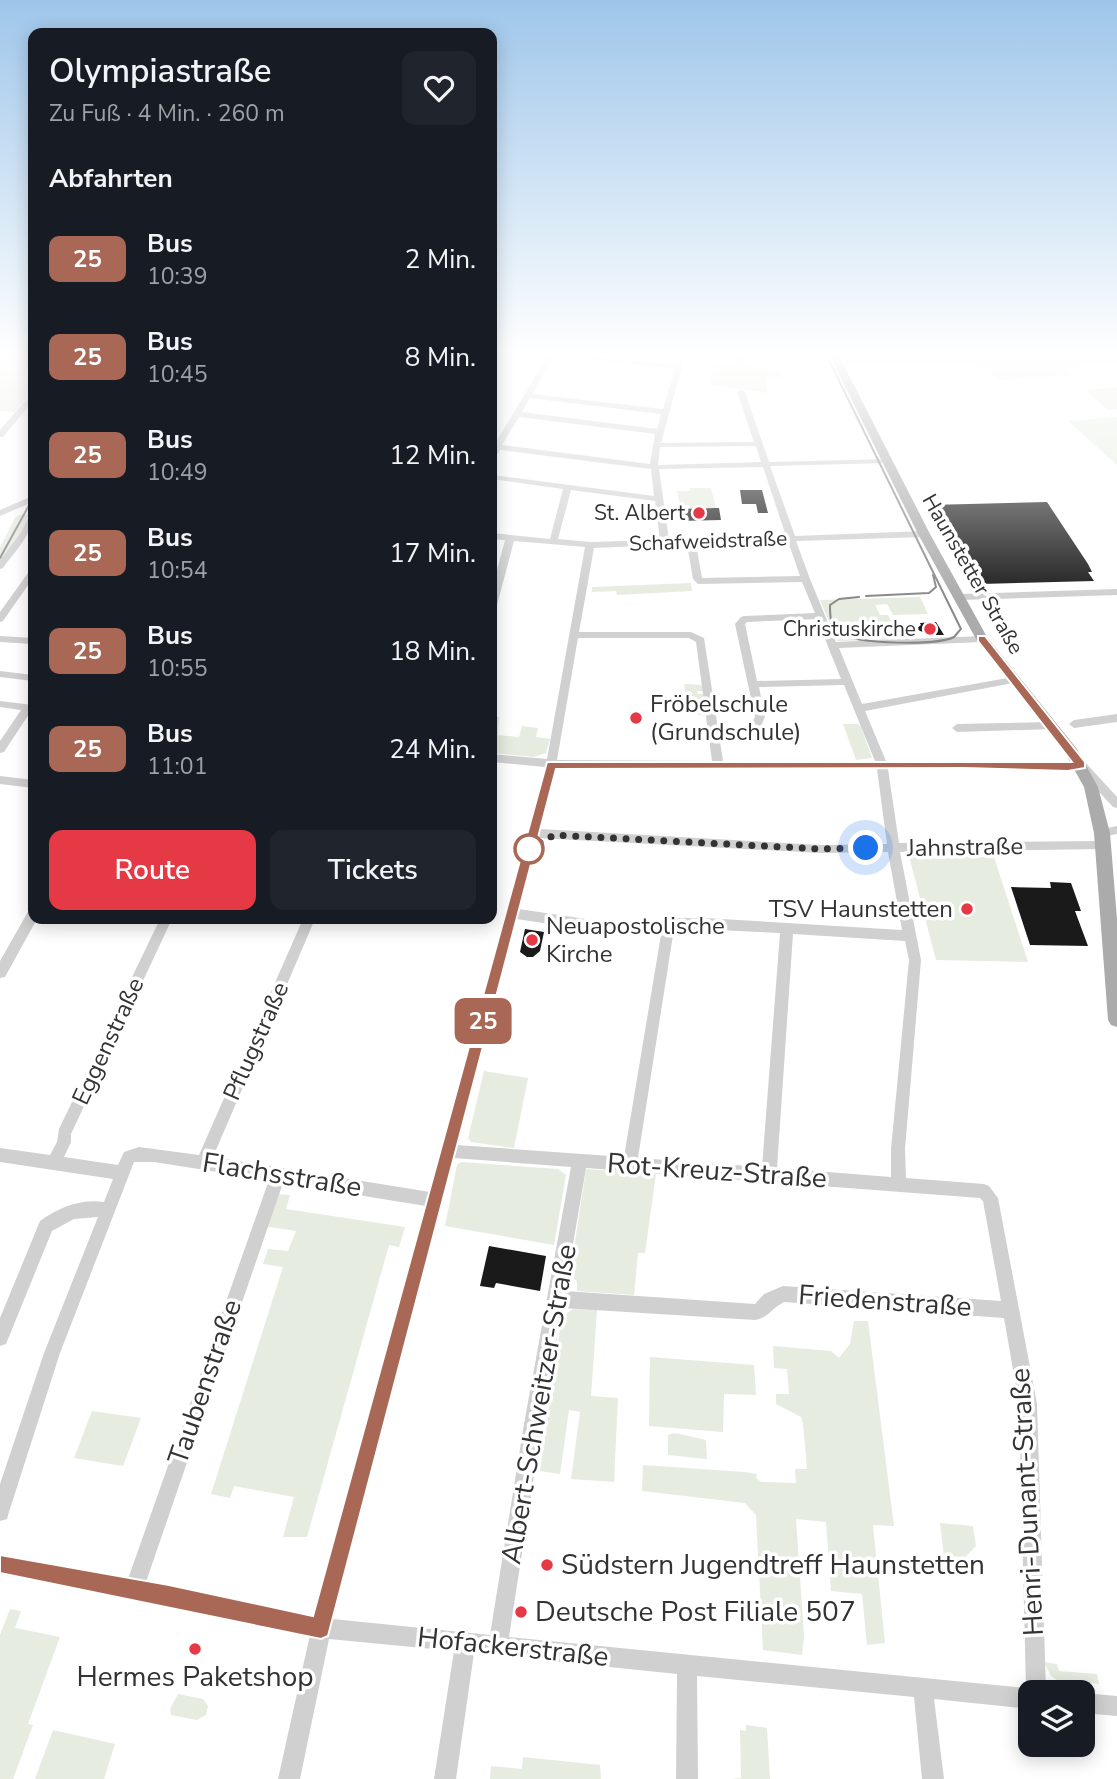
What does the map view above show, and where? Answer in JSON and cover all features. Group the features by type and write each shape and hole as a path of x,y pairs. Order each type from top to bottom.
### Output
{"main road":[{"name":"Haunstetter Straße","path":"874,435 982,639 1081,765"},
{"path":"1081,765 1108,836 1117,1020"}],"street":[{"path":"504,435 497,447 656,467 887,461"},
{"path":"659,435 656,445 656,467 665,542"},
{"path":"757,435 805,579 882,764 893,848 915,965 898,1149 899,1184"},
{"path":"656,445 760,444"},
{"path":"497,478 659,499"},
{"path":"553,542 568,487"},
{"path":"0,513 28,501"},
{"path":"0,566 28,526"},
{"name":"Schafweidstraße","path":"497,537 590,545 924,534"},
{"path":"497,586 510,538"},
{"path":"691,542 698,579 701,582 805,579"},
{"path":"289,1779 321,1628 551,765 590,545"},
{"path":"0,618 28,579"},
{"path":"959,597 1117,592"},
{"path":"756,726 760,716 740,624 744,619 820,616"},
{"path":"575,635 691,635 701,640 718,765"},
{"path":"0,639 28,641"},
{"path":"833,645 982,639"},
{"path":"0,674 28,677"},
{"path":"860,708 1013,680"},
{"path":"752,684 848,682"},
{"path":"0,704 28,707"},
{"path":"0,749 28,711"},
{"path":"1074,724 1117,718"},
{"path":"957,729 1050,726"},
{"path":"497,759 551,765 1081,765 1117,804"},
{"path":"0,780 28,783"},
{"name":"Jahnstraße","path":"533,833 821,849 893,848 1108,836"},
{"path":"511,913 626,930 705,923 910,936"},
{"path":"0,973 28,923"},
{"name":"Eggenstraße","path":"54,1164 64,1142 64,1134 164,924"},
{"name":"Pflugstraße","path":"203,1163 307,924"},
{"path":"630,1164 667,935 664,925"},
{"path":"769,1174 787,928"},
{"name":"Rot-Kreuz-Straße","path":"449,1151 984,1191"},
{"name":"Flachsstraße","path":"121,1173 129,1157 139,1154 154,1155 436,1200"},
{"path":"0,1155 121,1173 52,1353 0,1513"},
{"name":"Albert-Schweitzer-Straße","path":"498,1647 580,1161"},
{"name":"Taubenstraße","path":"134,1589 278,1175"},
{"name":"Henri-Dunant-Straße","path":"984,1191 990,1198 1013,1310 1028,1404 1035,1680"},
{"path":"0,1338 46,1226 61,1215 77,1210 106,1210"},
{"name":"Friedenstraße","path":"556,1301 568,1298 755,1312 761,1311 770,1300 783,1294 1013,1310"},
{"name":"Hofackerstraße","path":"0,1565 134,1589 321,1628 1018,1698"},
{"path":"445,1779 465,1644"},
{"path":"687,1664 687,1779"},
{"path":"923,1689 933,1779"},
{"path":"1095,1704 1117,1706"}],"shaded area":[{"path":"1084,435 1117,435 1117,465"},
{"path":"690,488 711,488 716,508 690,508 689,505 680,505 677,491 690,491"},
{"path":"28,514 28,516 22,530 0,560 0,547 18,515"},
{"path":"691,583 692,591 617,595 616,591 592,592 592,587"},
{"path":"920,597 928,614 893,615 887,604 875,605 880,615 888,615 892,623 899,624 905,640 837,641 820,600"},
{"path":"684,684 702,685 703,691 697,691 698,694 703,694 704,699 698,700 699,703 704,703 706,716 687,712"},
{"path":"497,717 498,735 519,737 522,726 538,728 536,737 550,739 546,753 534,757 497,753"},
{"path":"843,724 858,724 861,727 872,758 856,760"},
{"name":"TSV Haunstetten","path":"909,856 994,857 1028,962 936,960"},
{"path":"484,1071 528,1078 514,1148 471,1142 468,1138"},
{"path":"461,1162 558,1169 566,1175 554,1245 445,1226 457,1165"},
{"path":"586,1169 656,1174 645,1253 638,1253 634,1295 577,1291 577,1281 570,1275"},
{"path":"275,1194 290,1195 286,1209 405,1227 399,1247 389,1245 307,1537 283,1537 294,1497 234,1486 230,1498 211,1494 283,1267 263,1264 268,1249 288,1251 296,1231 264,1226"},
{"path":"573,1309 597,1310 591,1396 618,1398 614,1482 571,1479 580,1412 569,1410 560,1474 540,1471 562,1317"},
{"path":"854,1321 868,1321 894,1526 873,1525 885,1643 867,1645 862,1594 831,1591 826,1522 796,1519 804,1636 802,1655 763,1650 756,1515 745,1503 642,1491 643,1465 744,1472 757,1474 756,1478 761,1482 796,1483 795,1469 807,1469 803,1424 801,1417 776,1404 776,1394 789,1394 787,1369 774,1368 773,1346 831,1351 839,1358 850,1344"},
{"path":"650,1357 754,1365 756,1395 724,1394 723,1432 649,1426"},
{"path":"92,1411 141,1418 123,1466 74,1458"},
{"path":"675,1433 706,1440 707,1459 668,1455 668,1435"},
{"path":"940,1523 973,1526 976,1546 965,1557 944,1556"},
{"path":"10,1609 21,1611 15,1628 60,1637 28,1724 33,1725 13,1779 0,1779 0,1635"},
{"path":"1044,1662 1057,1664 1059,1671 1097,1674 1099,1684 1095,1684 1095,1680 1057,1680 1051,1676"},
{"path":"178,1694 203,1699 208,1706 206,1715 197,1720 171,1715 170,1709"},
{"path":"746,1725 767,1728 770,1779 731,1779 741,1778 740,1730 746,1731"},
{"path":"53,1730 115,1744 104,1779 35,1779"},
{"path":"523,1757 600,1765 601,1779 490,1779 491,1766 522,1769"}],"building":[{"path":"740,490 762,490 768,513 758,513 756,504 742,504"},
{"path":"1047,502 1088,564 1092,572 1088,572 1094,581 980,584 956,540 947,540 929,505"},
{"name":"St. Albert","path":"719,508 721,520 679,521 677,509"},
{"name":"Christuskirche","path":"936,622 944,635 929,635 916,629 920,623"},
{"path":"1050,882 1071,883 1081,911 1075,911 1088,946 1030,945 1011,887 1051,888"},
{"name":"Neuapostolische Kirche","path":"525,929 544,932 540,951 533,957 527,957 520,952"},
{"path":"489,1246 546,1256 540,1291 496,1283 494,1288 480,1286"}],"tram line":[{"path":"859,597 839,599 830,605 833,625 841,634 879,642 915,643 945,640 954,637 961,629 866,435"},
{"path":"0,558 28,507"},
{"path":"866,596 929,593 936,587 933,575"}],"bus line":[{"name":"25","path":"0,1565 169,1596 321,1628 551,765 1081,765 997,662 982,639"}],"place":[{"name":"St. Albert","path":"699,513"},
{"name":"Christuskirche","path":"930,629"},
{"name":"Fröbelschule (Grundschule)","path":"636,718"},
{"name":"TSV Haunstetten","path":"967,909"},
{"name":"Neuapostolische Kirche","path":"532,940"},
{"name":"Südstern Jugendtreff Haunstetten","path":"547,1565"},
{"name":"Deutsche Post Filiale 507","path":"521,1612"},
{"name":"Hermes Paketshop","path":"195,1649"}],"route":[{"path":"529,849 554,835 821,849 866,848"}]}
